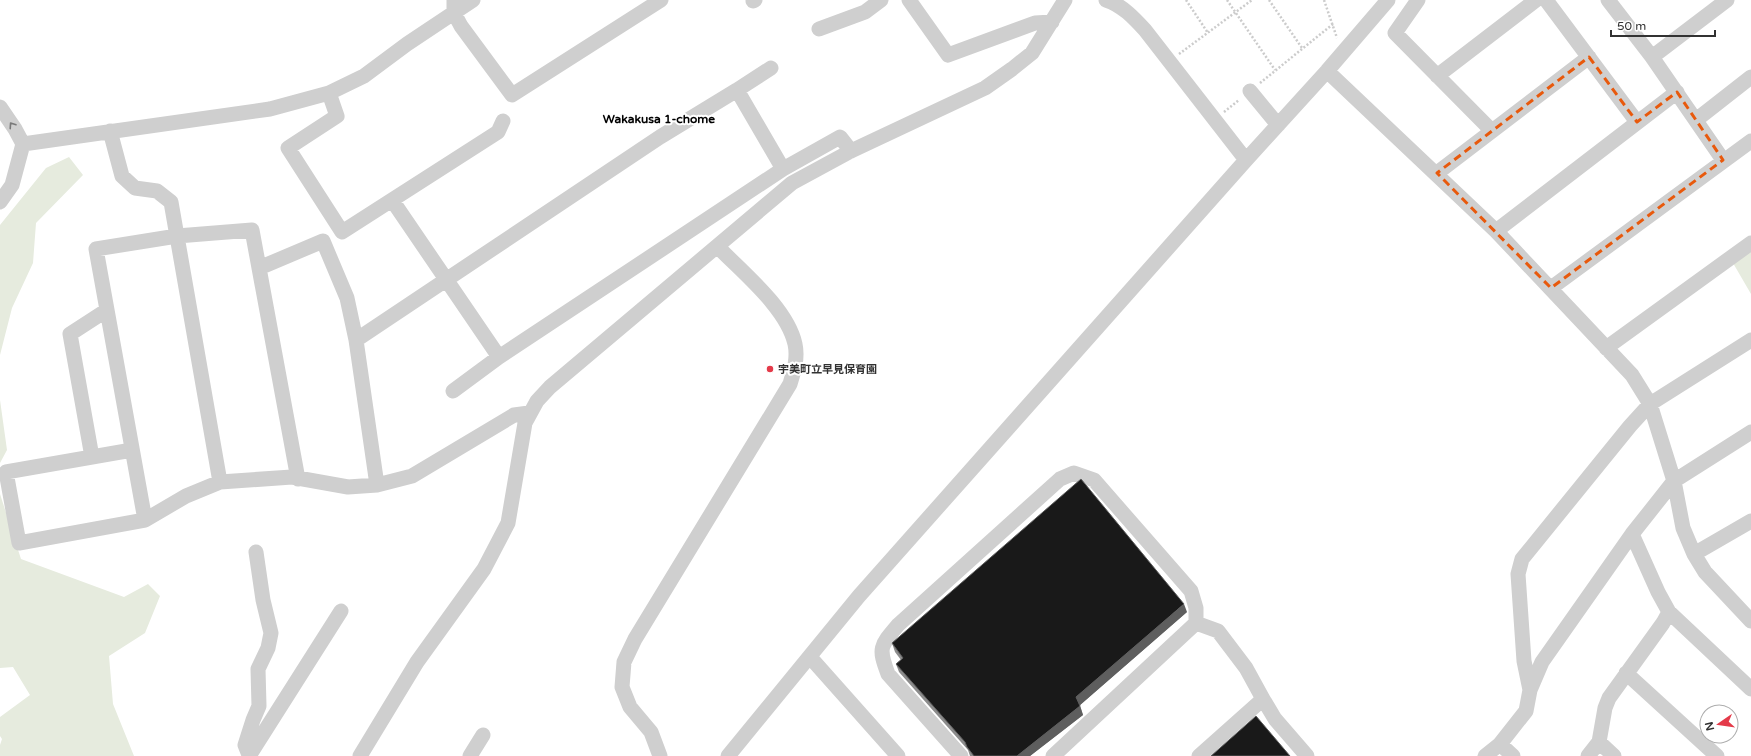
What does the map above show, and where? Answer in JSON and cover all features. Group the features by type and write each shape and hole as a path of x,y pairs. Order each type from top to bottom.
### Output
{"street":[{"path":"23,144 270,109 329,93 364,76 454,7 473,0"},
{"path":"454,7 461,26 512,95 661,0"},
{"path":"819,29 865,12 881,0"},
{"path":"909,0 948,55 1035,23 1052,22"},
{"path":"360,756 417,662 484,569 508,523 525,423 529,413 537,401 550,387 718,247 792,183 851,151 985,88 1032,53 1065,0"},
{"path":"728,756 859,596 1278,124 1327,71 1388,0"},
{"path":"1418,0 1395,33 1492,131"},
{"path":"1438,76 1536,0"},
{"path":"1546,0 1637,122"},
{"path":"1608,0 1652,57 1723,160"},
{"path":"1652,57 1727,0"},
{"path":"1111,1 1130,15 1140,25 1246,160"},
{"path":"1437,173 1589,57"},
{"path":"356,340 660,137 771,68"},
{"path":"1327,71 1437,173 1496,231 1632,376 1650,404 1674,481 1683,528 1694,554 1705,572 1749,614"},
{"path":"1696,120 1751,77"},
{"path":"737,90 782,169"},
{"path":"1250,91 1278,124"},
{"path":"1496,231 1677,92"},
{"path":"329,93 337,116 288,148 342,232 498,132 503,121"},
{"path":"0,107 23,144 12,185 0,202"},
{"path":"110,131 122,176 135,188 157,191 171,202 220,482"},
{"path":"453,391 499,357 782,169 840,137 851,151"},
{"path":"1551,288 1723,160 1750,143"},
{"path":"392,200 499,357"},
{"path":"144,520 96,249 177,236 252,230 298,479"},
{"path":"259,268 323,241 347,298 356,340 377,485"},
{"path":"1606,348 1751,243"},
{"path":"660,756 651,732 630,707 622,687 624,662 635,639 790,384 796,365 795,345 788,323 770,300 718,247"},
{"path":"92,457 70,334 107,310"},
{"path":"1530,690 1524,661 1518,574 1522,559 1625,432 1650,404 1751,340"},
{"path":"132,450 6,472 19,543 144,520 186,496 220,482 292,477 348,487 377,485 412,476 514,415 529,413"},
{"path":"1485,756 1500,744 1526,711 1530,690 1542,662 1632,534 1674,481 1751,432"},
{"path":"961,756 888,674 882,658 883,643 898,625 1060,479 1074,473 1094,480 1191,591 1196,608 1196,623 1053,756"},
{"path":"1694,554 1751,521"},
{"path":"1632,534 1658,592 1669,612 1751,689"},
{"path":"249,756 245,744 259,706 258,669 268,648 271,633 263,600 256,552"},
{"path":"249,756 341,611"},
{"path":"1588,756 1599,742 1605,708 1609,698 1663,623 1669,612"},
{"path":"1196,623 1218,631 1246,668 1275,719 1307,756"},
{"path":"810,657 898,756"},
{"path":"1626,674 1717,756"},
{"path":"1199,756 1263,699"},
{"path":"470,756 483,736"},
{"path":"1599,742 1614,756"},
{"path":"1500,744 1513,756"}],"path":[{"path":"1186,0 1208,33"},
{"path":"1227,0 1275,70"},
{"path":"1169,61 1252,0"},
{"path":"1269,0 1302,48"},
{"path":"1324,0 1337,39 1346,49"},
{"path":"1214,120 1332,24"}],"highlighted area":[{"path":"1589,57 1637,122 1677,92 1723,160 1551,288 1437,173"}],"shaded area":[{"path":"69,157 83,175 36,223 33,263 12,308 0,355 0,225 46,168"},
{"path":"1751,250 1751,294 1733,263"},
{"path":"0,400 7,450 0,463"},
{"path":"0,494 21,559 124,597 148,584 160,596 145,633 109,656 113,704 134,756 0,756 0,745 2,739 0,736 0,717 30,695 13,667 0,668"}],"building":[{"path":"1081,479 1184,604 1076,697 1080,706 1017,756 974,756 965,742 896,664 903,658 892,643"},
{"path":"1256,716 1290,756 1211,756"}],"place":[{"name":"宇美町立早見保育園","path":"770,369"}],"district":[{"name":"Wakakusa 1-chome","path":"659,119"}]}
